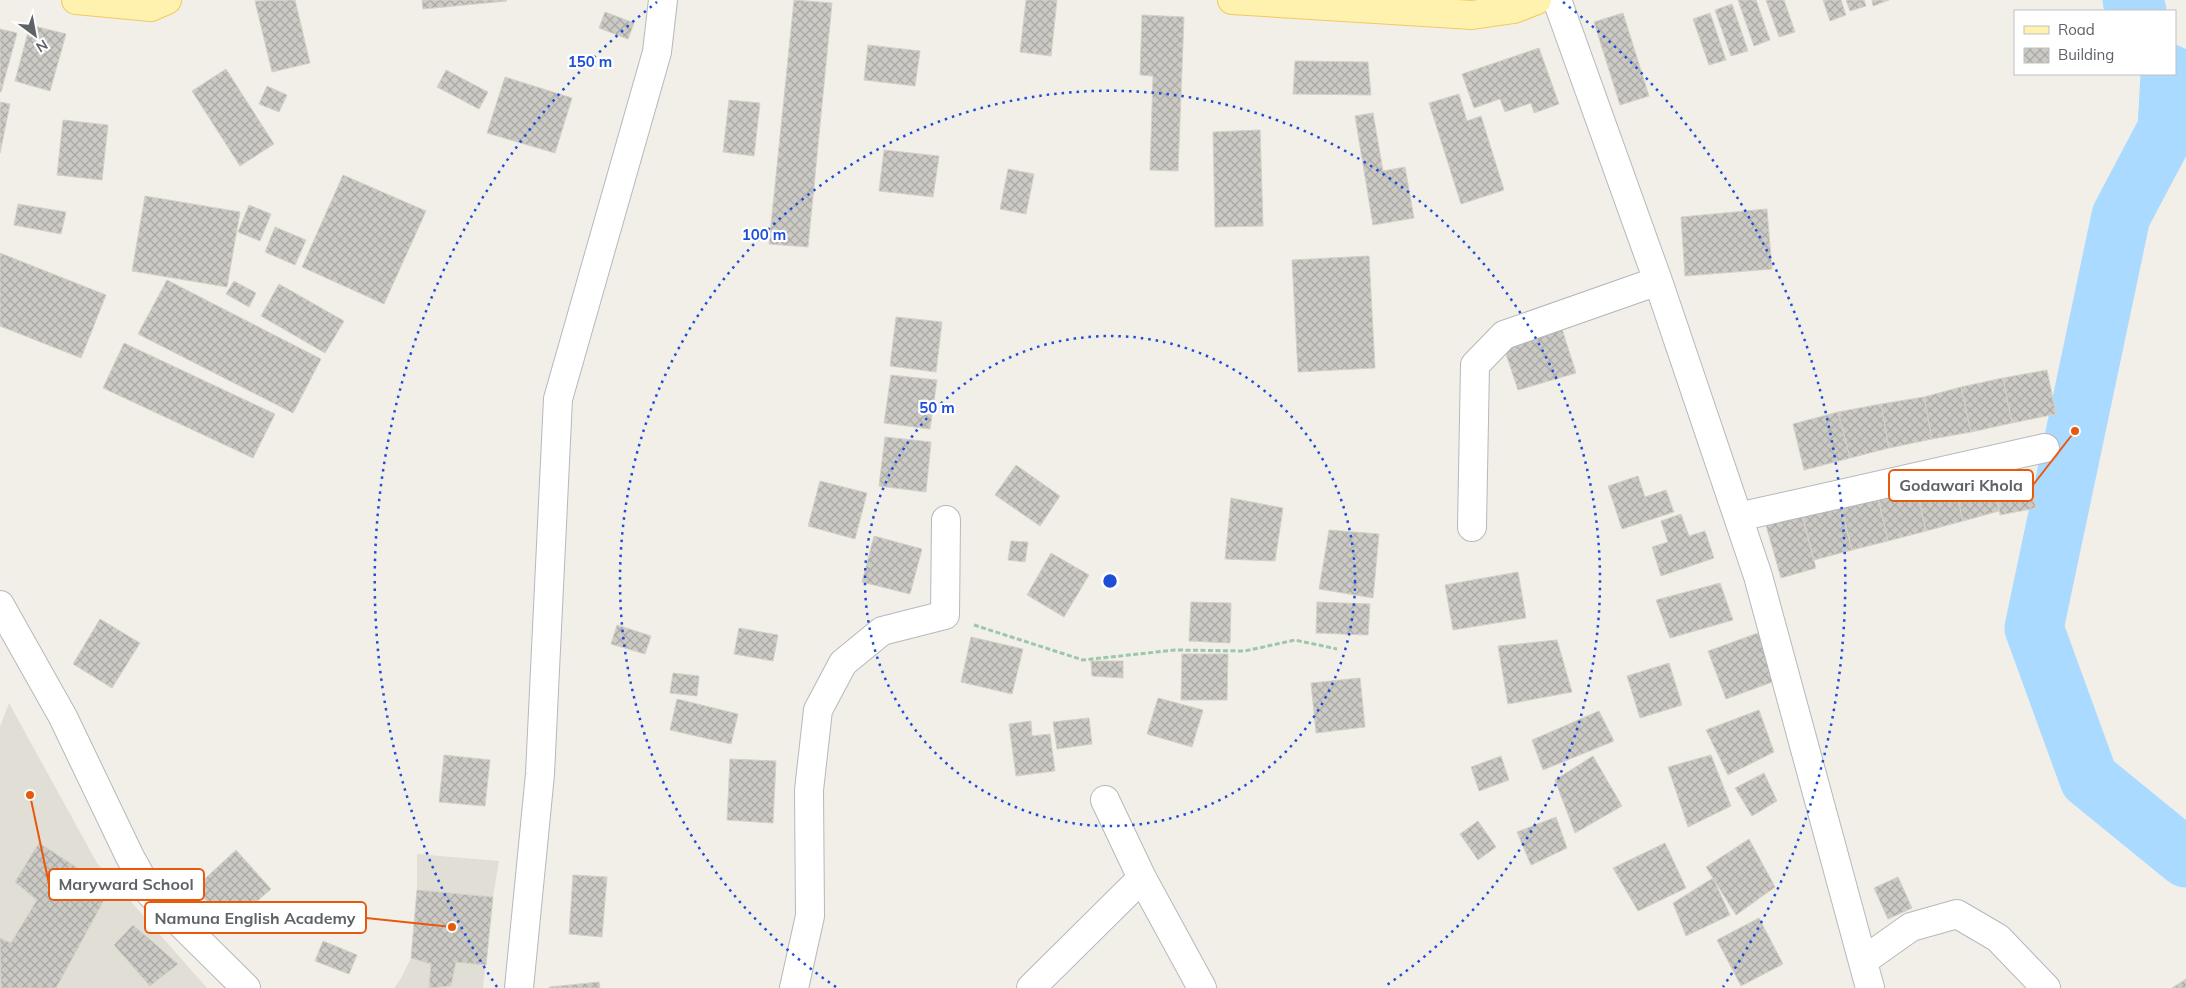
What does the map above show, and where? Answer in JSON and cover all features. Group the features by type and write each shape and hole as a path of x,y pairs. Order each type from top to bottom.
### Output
{"main road":[{"path":"76,0 151,8 167,0"},
{"path":"1232,0 1472,15 1514,9 1537,0"}],"street":[{"path":"519,988 540,774 558,399 658,52 663,0"},
{"path":"1557,0 1658,281 1758,576 1870,988"},
{"path":"1472,528 1475,365 1504,335 1658,281"},
{"path":"1738,517 2045,448"},
{"path":"794,988 810,916 809,790 818,710 842,663 882,632 945,615 946,520"},
{"path":"0,605 63,717 130,857 150,892 246,988"},
{"path":"1105,800 1142,878 1202,988"},
{"path":"1031,988 1142,878"},
{"path":"1863,961 1911,927 1958,914 1998,938 2046,988"}],"path":[{"path":"945,615 1083,660 1176,650 1245,651 1295,640 1337,649"}],"shaded area":[{"path":"9,703 97,863 207,988 0,988 0,727"},
{"path":"417,854 499,861 483,988 394,988 411,958 417,890"}],"building":[{"path":"295,0 310,63 272,72 255,1"},
{"path":"422,0 506,0 507,1 423,9"},
{"path":"794,0 832,3 808,247 769,244"},
{"path":"1026,0 1057,0 1051,56 1020,52"},
{"path":"1738,0 1756,0 1770,40 1754,46"},
{"path":"1766,0 1784,0 1795,32 1779,37"},
{"path":"1823,0 1841,0 1846,15 1830,21"},
{"path":"1846,0 1864,0 1866,6 1850,11"},
{"path":"1872,0 1889,0 1873,6"},
{"path":"1732,4 1748,51 1731,56 1715,10"},
{"path":"605,12 634,23 628,39 599,28"},
{"path":"1623,13 1649,96 1620,105 1594,22"},
{"path":"1710,13 1726,60 1709,65 1693,19"},
{"path":"1142,15 1184,17 1178,171 1150,170 1153,76 1140,75"},
{"path":"30,25 66,34 50,91 15,81"},
{"path":"0,29 17,33 1,92 0,92"},
{"path":"868,45 920,51 915,86 864,80"},
{"path":"1539,48 1559,104 1534,113 1531,103 1505,112 1500,99 1474,108 1462,74"},
{"path":"1295,61 1368,62 1371,95 1293,94"},
{"path":"226,69 274,144 240,166 192,91"},
{"path":"446,70 488,92 479,109 437,87"},
{"path":"505,77 572,98 555,153 487,133"},
{"path":"267,86 287,95 279,112 259,104"},
{"path":"1459,94 1467,121 1481,116 1504,190 1461,204 1429,103"},
{"path":"729,100 760,103 754,156 723,152"},
{"path":"0,102 10,104 0,153"},
{"path":"1373,113 1383,171 1405,167 1414,218 1373,225 1355,116"},
{"path":"63,120 108,125 102,180 57,175"},
{"path":"1260,130 1263,226 1215,227 1213,132"},
{"path":"884,150 939,156 933,197 879,191"},
{"path":"1008,169 1034,174 1026,214 1000,209"},
{"path":"343,175 426,211 384,304 302,267"},
{"path":"145,196 240,212 227,287 132,271"},
{"path":"18,204 66,212 61,234 14,225"},
{"path":"249,205 271,214 260,241 238,232"},
{"path":"1767,209 1772,269 1685,276 1681,217"},
{"path":"275,227 306,240 295,265 265,252"},
{"path":"0,253 106,295 81,358 0,326"},
{"path":"1369,256 1375,368 1298,372 1292,260"},
{"path":"167,280 321,359 293,413 138,334"},
{"path":"234,281 256,293 249,307 226,294"},
{"path":"279,284 344,321 325,353 261,316"},
{"path":"896,317 942,322 936,372 890,366"},
{"path":"1561,326 1576,373 1518,390 1504,348"},
{"path":"124,343 275,414 253,458 103,388"},
{"path":"2047,370 2056,414 2012,423 2003,378"},
{"path":"891,375 937,380 930,429 884,423"},
{"path":"2003,378 2012,423 1971,432 1961,387"},
{"path":"1961,387 1971,432 1932,439 1924,397"},
{"path":"1924,397 1932,439 1889,448 1881,404"},
{"path":"1881,404 1889,448 1850,458 1838,412"},
{"path":"1838,412 1850,458 1804,470 1793,424"},
{"path":"885,437 931,442 926,492 879,486"},
{"path":"1016,465 1060,496 1040,526 995,495"},
{"path":"2029,472 2036,508 2000,515 1993,478"},
{"path":"1990,475 1999,511 1963,521 1954,483"},
{"path":"1638,476 1645,497 1666,490 1674,512 1622,529 1608,486"},
{"path":"820,481 867,493 855,539 808,526"},
{"path":"1954,483 1963,521 1926,531 1917,491"},
{"path":"1917,491 1926,531 1888,541 1878,498"},
{"path":"1231,498 1283,508 1275,561 1225,559"},
{"path":"1878,498 1888,541 1852,550 1841,507"},
{"path":"1841,507 1852,550 1814,560 1803,517"},
{"path":"1801,512 1816,568 1781,578 1765,522"},
{"path":"1681,514 1689,536 1705,531 1714,558 1661,576 1652,547 1668,542 1661,521"},
{"path":"1329,530 1379,534 1373,598 1319,589"},
{"path":"874,536 922,549 910,594 862,582"},
{"path":"1011,541 1028,542 1025,562 1008,560"},
{"path":"1051,553 1089,575 1064,617 1027,595"},
{"path":"1518,572 1526,618 1453,630 1445,585"},
{"path":"1720,583 1733,620 1670,638 1656,600"},
{"path":"1191,602 1231,603 1230,643 1189,641"},
{"path":"1317,602 1370,604 1368,635 1316,633"},
{"path":"100,619 140,643 112,688 73,664"},
{"path":"617,625 651,636 645,654 611,644"},
{"path":"739,628 778,635 773,661 734,654"},
{"path":"1758,633 1775,681 1726,699 1708,651"},
{"path":"971,637 1023,649 1012,694 961,682"},
{"path":"1557,640 1572,692 1508,704 1498,646"},
{"path":"1182,654 1228,654 1227,700 1181,700"},
{"path":"1091,661 1123,661 1123,678 1092,676"},
{"path":"1669,663 1682,705 1640,718 1627,676"},
{"path":"673,673 699,676 697,696 670,693"},
{"path":"1360,678 1365,727 1316,733 1311,683"},
{"path":"1158,698 1203,710 1192,747 1147,734"},
{"path":"677,699 738,714 731,744 670,730"},
{"path":"1759,710 1774,752 1728,775 1706,730"},
{"path":"1599,711 1614,741 1543,770 1532,740"},
{"path":"1089,718 1092,744 1057,749 1053,722"},
{"path":"1031,721 1032,736 1050,734 1055,771 1016,776 1009,724"},
{"path":"444,755 490,760 485,806 439,802"},
{"path":"1711,755 1731,806 1688,827 1668,767"},
{"path":"1501,756 1509,780 1479,791 1471,767"},
{"path":"1593,756 1622,806 1575,833 1555,780"},
{"path":"730,759 776,761 773,823 727,820"},
{"path":"1764,773 1777,801 1752,816 1735,788"},
{"path":"1556,817 1567,848 1531,865 1517,832"},
{"path":"1478,821 1496,847 1478,860 1460,834"},
{"path":"1749,839 1775,887 1736,915 1706,867"},
{"path":"39,843 110,889 56,988 1,988 0,938 11,943 37,900 15,882"},
{"path":"1665,843 1686,888 1638,911 1613,868"},
{"path":"236,850 271,889 229,926 195,888"},
{"path":"573,875 607,877 602,937 569,934"},
{"path":"1898,877 1912,908 1888,919 1874,888"},
{"path":"1713,878 1730,915 1686,936 1673,903"},
{"path":"417,890 493,897 486,965 456,962 451,986 429,988 431,964 411,958"},
{"path":"1759,918 1783,964 1741,986 1717,940"},
{"path":"133,925 178,964 150,986 114,945"},
{"path":"323,941 357,955 349,974 315,961"},
{"path":"2186,979 2186,988 2172,988"},
{"path":"599,982 600,988 549,988 549,987"}],"waterway":[{"path":"2132,0 2137,10"},
{"path":"2170,75 2167,129 2121,216 2034,628 2089,779 2186,858"}],"place":[{"name":"Godawari Khola","path":"2075,431"},
{"name":"Maryward School","path":"30,795"},
{"name":"Namuna English Academy","path":"452,927"}]}
